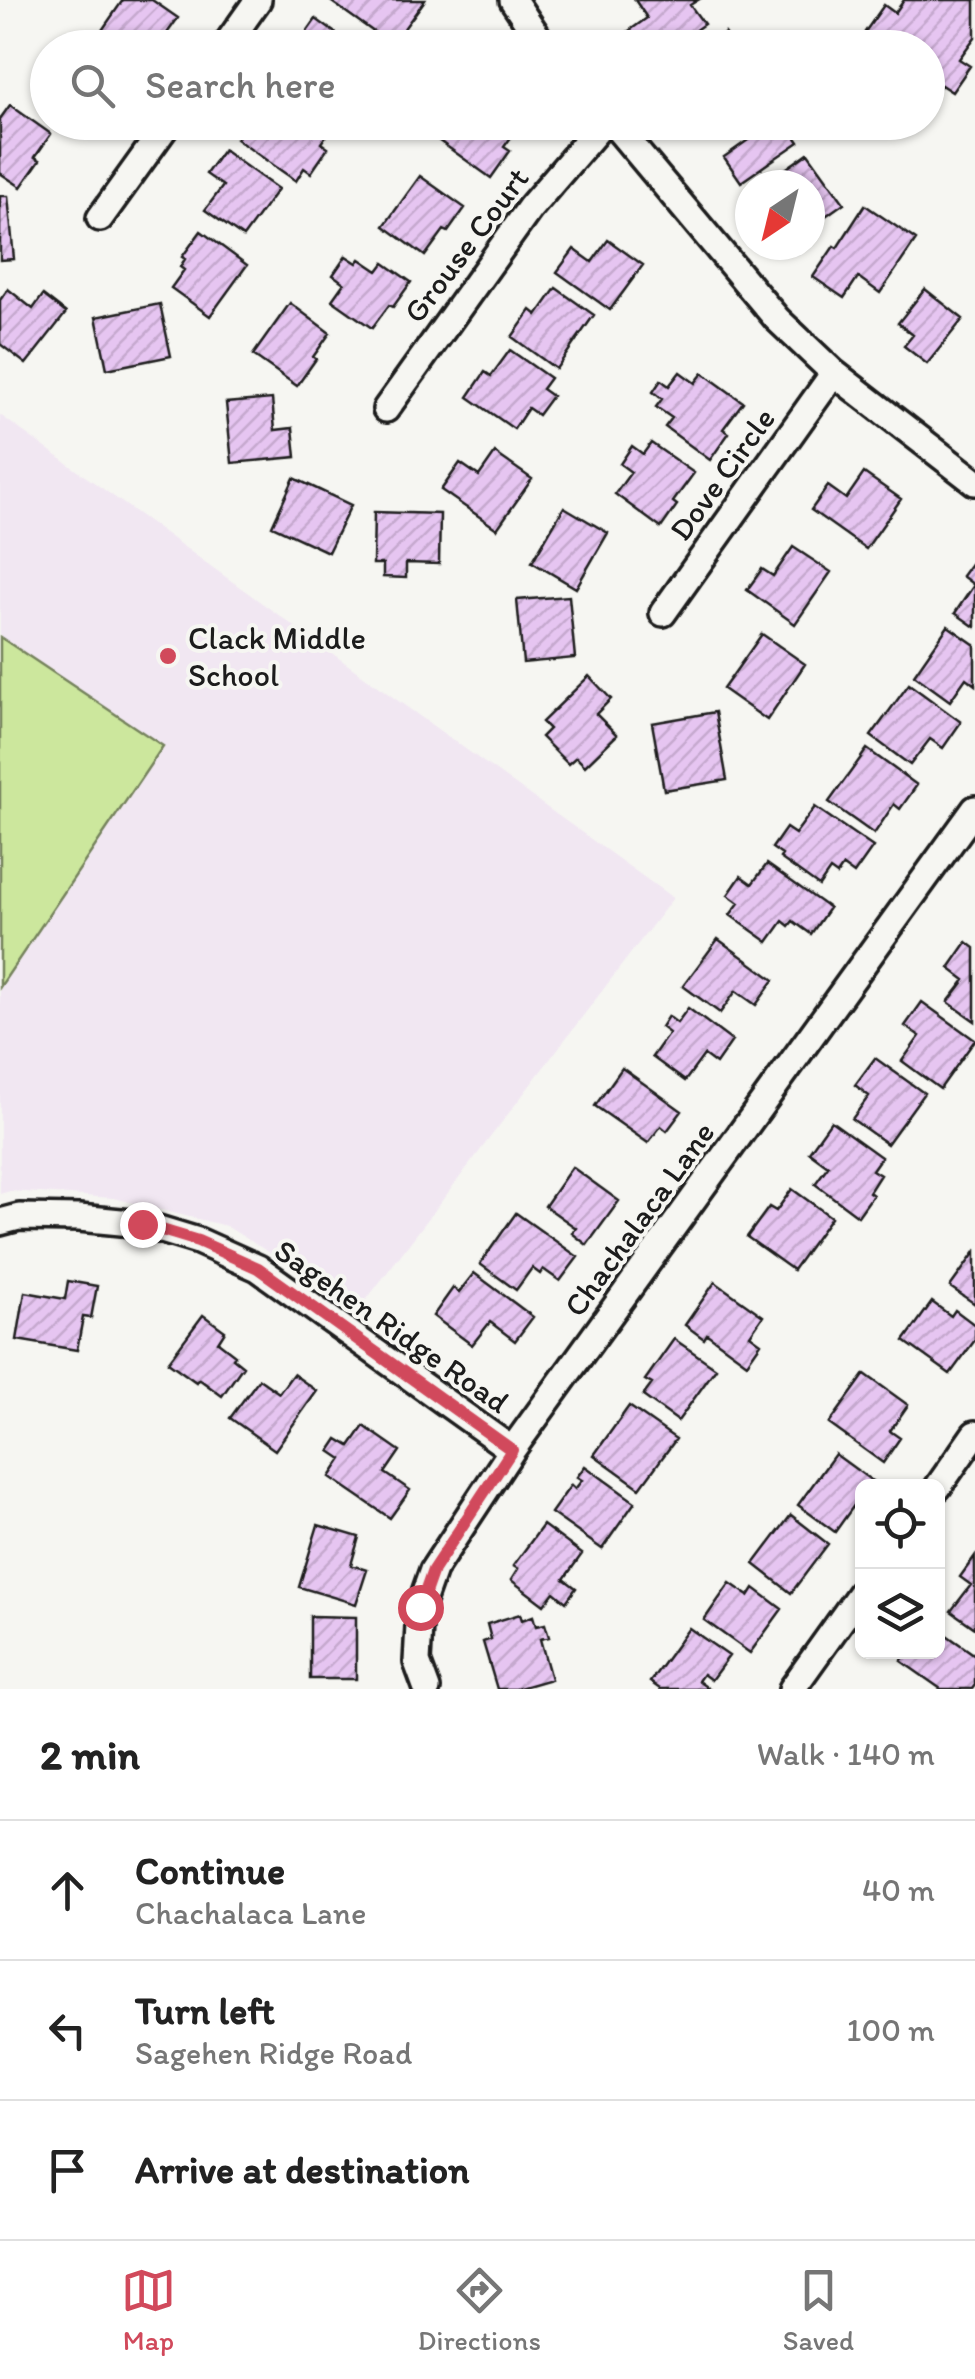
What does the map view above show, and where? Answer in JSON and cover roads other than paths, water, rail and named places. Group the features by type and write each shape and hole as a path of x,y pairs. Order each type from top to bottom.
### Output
{"street":[{"path":"237,30 258,0"},
{"path":"513,0 534,30"},
{"path":"100,218 157,140"},
{"name":"Grouse Court","path":"386,409 530,208 589,140"},
{"path":"627,140 777,319 834,373 975,482"},
{"name":"Dove Circle","path":"663,613 834,373"},
{"name":"Chachalaca Lane","path":"428,1689 417,1662 420,1607 433,1570 512,1450 975,809"},
{"name":"Sagehen Ridge Road","path":"0,1222 19,1218 79,1218 142,1224 258,1268 512,1450"},
{"path":"943,1479 975,1434"},
{"path":"792,1689 855,1601"}],"place":[{"name":"Clack Middle School","path":"168,656"}]}
